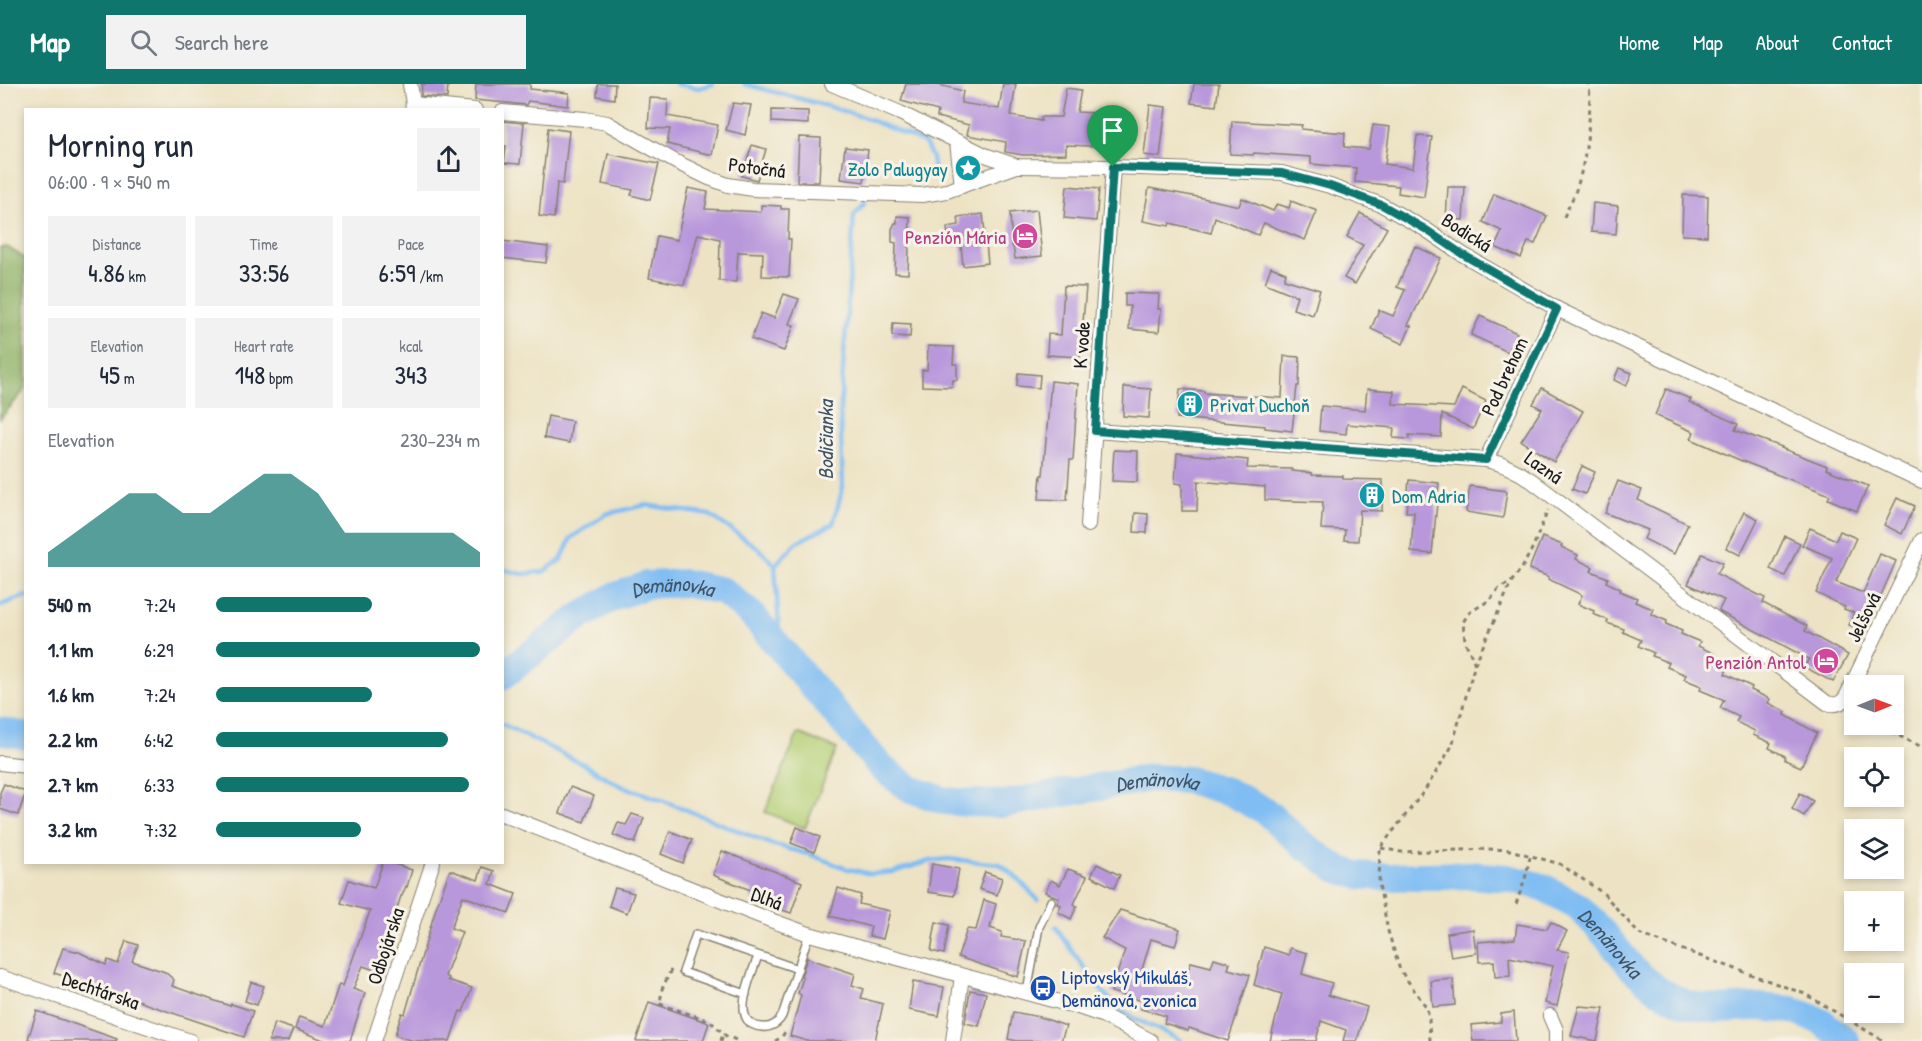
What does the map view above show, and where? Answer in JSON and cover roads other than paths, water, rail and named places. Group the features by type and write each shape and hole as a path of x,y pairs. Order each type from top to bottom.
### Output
{"street":[{"path":"410,84 412,107 433,108"},
{"name":"Bodická","path":"832,84 900,112 998,161 1017,166 1282,173 1330,186 1382,205 1557,309 1922,481"},
{"name":"Potočná","path":"504,112 607,123 696,172 718,182 742,188 922,195 962,186 1017,166"},
{"path":"957,142 962,186"},
{"name":"K vode","path":"1088,525 1113,167"},
{"name":"Pod brehom","path":"1486,460 1557,309"},
{"name":"Lazná","path":"1095,431 1486,460 1504,464 1553,497 1827,703 1833,705"},
{"name":"Jelšová","path":"1833,705 1842,703 1846,697 1922,540"},
{"path":"0,763 24,766"},
{"name":"Dlhá","path":"504,815 809,934 1027,992 1104,1016 1151,1041"},
{"name":"Odbojárska","path":"374,1041 432,864"},
{"name":"Dechtárska","path":"0,976 190,1041"},
{"path":"953,1041 962,976"},
{"path":"1550,1016 1556,1030 1556,1041"}],"lane":[{"path":"1027,992 1039,927 1051,901"},
{"path":"746,994 683,972 696,934 798,969"},
{"path":"758,956 743,1009 747,1019 756,1026 768,1027 782,1016 809,934"}],"waterway":[{"name":"Bodičianka","path":"676,84 699,88 713,84"},
{"name":"Bodičianka","path":"744,84 863,117 925,143 932,158 935,176"},
{"name":"Bodičianka","path":"780,648 775,565 797,542 833,524 843,487 840,411 854,215 865,202"},
{"path":"504,570 522,574 543,572 561,560 571,538 606,514 646,505 710,515 758,548 775,565"},
{"name":"Demänovka","path":"504,674 578,618 613,597 647,585 685,583 723,591 752,615 883,769 911,789 945,801 1002,804 1150,778 1189,780 1229,792 1264,810 1302,844 1336,868 1357,875 1389,877 1469,875 1508,878 1543,887 1578,906 1634,970 1658,990 1687,1004 1715,1009 1758,1007 1792,1010 1821,1021 1846,1041"},
{"path":"0,605 24,597"},
{"path":"504,725 583,764 621,786 771,844 808,854 848,869 871,874 894,872 930,861 948,859 1000,864 1038,900"},
{"name":"Demänovka","path":"0,731 24,736"},
{"path":"1056,927 1092,978 1116,1005 1131,1016 1181,1041"}],"place":[{"name":"Zolo Palugyay","path":"968,168"},
{"name":"Penzión Mária","path":"1025,236"},
{"name":"Privat Duchoň","path":"1190,404"},
{"name":"Dom Adria","path":"1372,495"},
{"name":"Penzión Antol","path":"1826,661"},
{"name":"Liptovský Mikuláš, Demänová, zvonica","path":"1043,988"}]}
